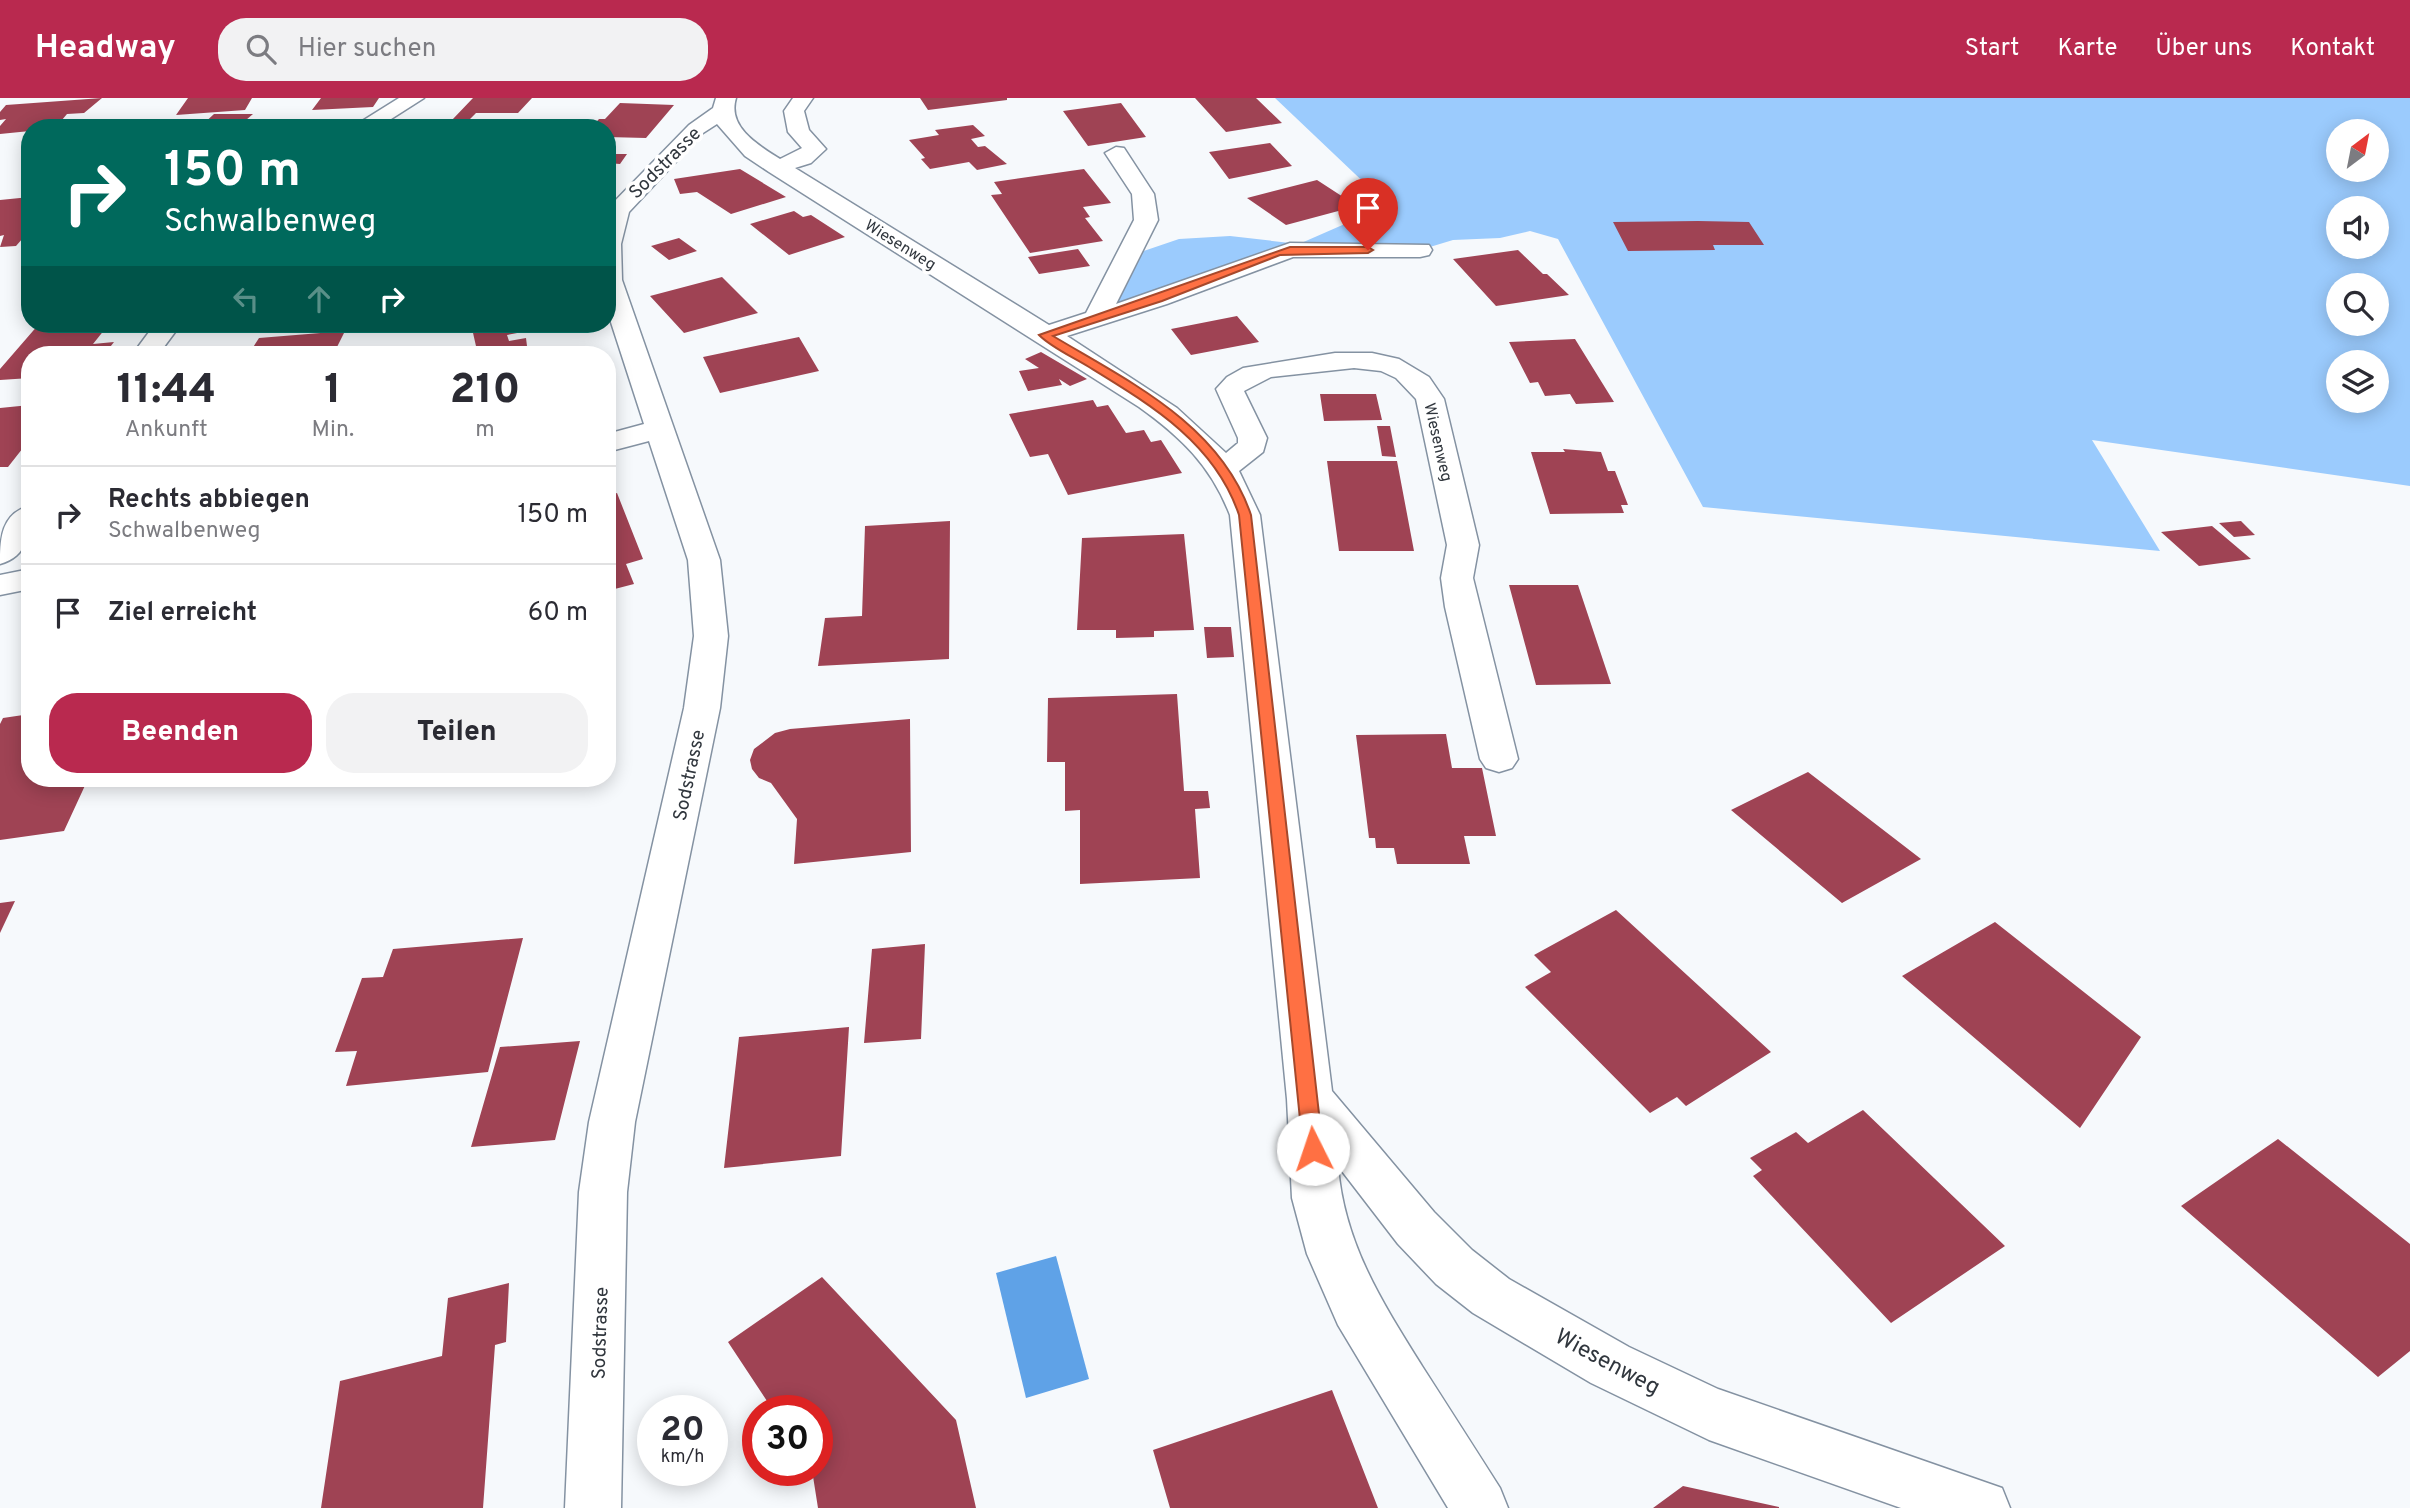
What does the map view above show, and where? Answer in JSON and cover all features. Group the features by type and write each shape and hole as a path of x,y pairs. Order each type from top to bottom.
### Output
{"street":[{"path":"377,119 414,98"},
{"path":"777,167 803,158 815,149 799,132 796,123 794,111 803,98"},
{"name":"Wiesenweg","path":"724,104 723,119 736,137 777,167 1129,387 1190,430 1223,469 1236,490 1245,515 1310,1099 1316,1198 1332,1254 1356,1308 1480,1508"},
{"name":"Sodstrasse","path":"616,214 637,187 724,104"},
{"path":"1096,318 1146,220 1143,194 1115,153"},
{"path":"1044,335 1290,250 1420,250"},
{"name":"Sodstrasse","path":"593,1508 603,1192 611,1134 702,708 711,636 704,560 616,298"},
{"name":"Wiesenweg","path":"1223,469 1253,446 1254,435 1231,400 1230,389 1236,381 1248,376 1332,361 1366,360 1401,370 1423,385 1430,399 1463,545 1457,578 1460,597 1499,760"},
{"path":"616,441 660,429"},
{"path":"0,554 21,527"},
{"path":"0,585 21,581"},
{"name":"Wiesenweg","path":"1310,1099 1416,1228 1454,1267 1491,1296 1610,1365 1709,1413 1982,1508"}],"shaded area":[{"path":"1275,98 2410,98 2410,486 2092,440 2160,551 1703,507 1558,239 1530,231 1500,238 1453,240 1420,250 1290,250 1096,319 1129,256 1179,239 1230,236 1299,244 1347,223 1394,211"},
{"path":"1056,1256 1089,1379 1026,1398 996,1273"}],"building":[{"path":"102,98 84,113 67,114 63,119 21,119 21,132 0,134 0,126 6,119 0,120 0,112 6,105"},
{"path":"188,98 252,98 245,110 176,115"},
{"path":"321,98 379,98 373,107 312,110"},
{"path":"473,98 532,98 518,113 476,113 470,119 453,119"},
{"path":"920,98 1007,98 1007,100 928,110"},
{"path":"1195,98 1256,98 1282,123 1226,132"},
{"path":"620,103 674,105 646,138 616,137 616,119 605,119"},
{"path":"1121,103 1146,137 1088,146 1063,111"},
{"path":"214,114 253,114 247,119 209,119"},
{"path":"973,125 985,136 971,139 978,147 985,146 1007,164 977,170 969,162 930,169 921,159 925,158 909,140 939,135 935,130"},
{"path":"1270,143 1292,166 1229,179 1209,152"},
{"path":"616,154 627,154 620,164 616,164"},
{"path":"740,169 786,197 731,214 697,192 680,194 674,179"},
{"path":"1084,169 1111,203 1083,207 1090,217 1085,218 1103,241 1030,253 991,195 1002,194 994,182"},
{"path":"1317,180 1357,206 1286,225 1247,198"},
{"path":"21,198 21,240 16,246 0,247 4,235 0,236 0,200"},
{"path":"794,211 803,217 811,215 845,237 789,255 750,224"},
{"path":"1613,222 1749,222 1764,245 1713,245 1715,250 1628,251"},
{"path":"679,238 697,251 669,260 651,246"},
{"path":"1078,249 1090,266 1039,274 1028,257"},
{"path":"1518,250 1569,295 1496,306 1453,259"},
{"path":"722,277 758,313 684,333 650,296"},
{"path":"1237,316 1259,342 1191,355 1171,329"},
{"path":"31,333 102,333 93,344 114,342 111,346 21,346 21,379 0,380 0,369"},
{"path":"344,333 338,346 254,346 259,338"},
{"path":"473,333 517,333 507,335 509,341 526,338 527,346 476,346"},
{"path":"799,337 819,371 720,393 703,357"},
{"path":"1575,339 1614,402 1576,404 1570,394 1545,396 1538,382 1530,383 1509,342"},
{"path":"1041,352 1087,379 1070,386 1059,379 1062,385 1028,391 1019,371 1039,368 1025,359"},
{"path":"1320,394 1376,394 1382,420 1324,421"},
{"path":"1093,400 1097,407 1108,405 1126,433 1144,430 1151,442 1161,440 1182,473 1068,495 1048,454 1030,457 1009,414"},
{"path":"21,406 21,450 8,467 0,467 0,408"},
{"path":"1377,426 1390,426 1396,457 1382,456"},
{"path":"1563,449 1601,452 1608,471 1615,471 1628,505 1621,505 1624,513 1550,514 1531,452 1565,452"},
{"path":"1327,461 1397,461 1414,551 1339,551"},
{"path":"617,493 643,559 626,564 634,584 616,589"},
{"path":"950,521 949,659 818,666 825,618 862,616 865,526"},
{"path":"2241,521 2255,535 2234,537 2219,523"},
{"path":"2212,526 2251,559 2199,566 2161,532"},
{"path":"1184,534 1194,630 1154,631 1154,637 1116,638 1116,630 1077,630 1082,538"},
{"path":"1509,585 1578,585 1611,684 1536,685"},
{"path":"1204,627 1231,627 1234,657 1207,658"},
{"path":"1177,694 1184,791 1208,791 1210,808 1195,809 1200,878 1080,884 1080,810 1065,811 1065,762 1047,762 1048,698"},
{"path":"21,715 21,787 84,787 64,831 0,840 0,724 3,718"},
{"path":"910,719 911,852 794,864 797,819 771,783 759,778 752,769 750,760 754,749 775,733 790,729"},
{"path":"1446,734 1452,768 1482,768 1496,836 1464,836 1470,864 1397,864 1394,848 1376,848 1375,838 1369,838 1356,735"},
{"path":"1808,772 1921,859 1842,903 1731,810"},
{"path":"15,901 0,933 0,903"},
{"path":"1616,910 1771,1052 1686,1106 1677,1097 1650,1113 1525,987 1551,972 1534,955"},
{"path":"1995,922 2141,1037 2080,1128 1902,976"},
{"path":"523,938 488,1072 346,1086 357,1051 335,1052 362,978 383,977 393,949"},
{"path":"925,944 921,1039 864,1043 872,949"},
{"path":"849,1027 841,1156 724,1168 739,1037"},
{"path":"580,1041 555,1140 471,1147 500,1047"},
{"path":"1863,1110 2005,1246 1891,1323 1753,1176 1762,1170 1750,1158 1796,1132 1808,1143"},
{"path":"2278,1139 2410,1244 2410,1351 2378,1377 2181,1206"},
{"path":"822,1277 956,1420 976,1508 818,1508 815,1486 833,1486 833,1395 763,1395 728,1342"},
{"path":"509,1283 506,1342 495,1345 483,1508 321,1508 340,1381 442,1356 448,1298"},
{"path":"1332,1390 1378,1508 1170,1508 1153,1450"},
{"path":"1683,1486 1779,1507 1779,1508 1653,1508"}],"route":[{"path":"1313,1149 1310,1099 1290,945 1245,515 1236,490 1223,469 1205,444 1190,430 1129,387 1044,335 1158,299 1277,253 1290,250 1368,250"}]}
